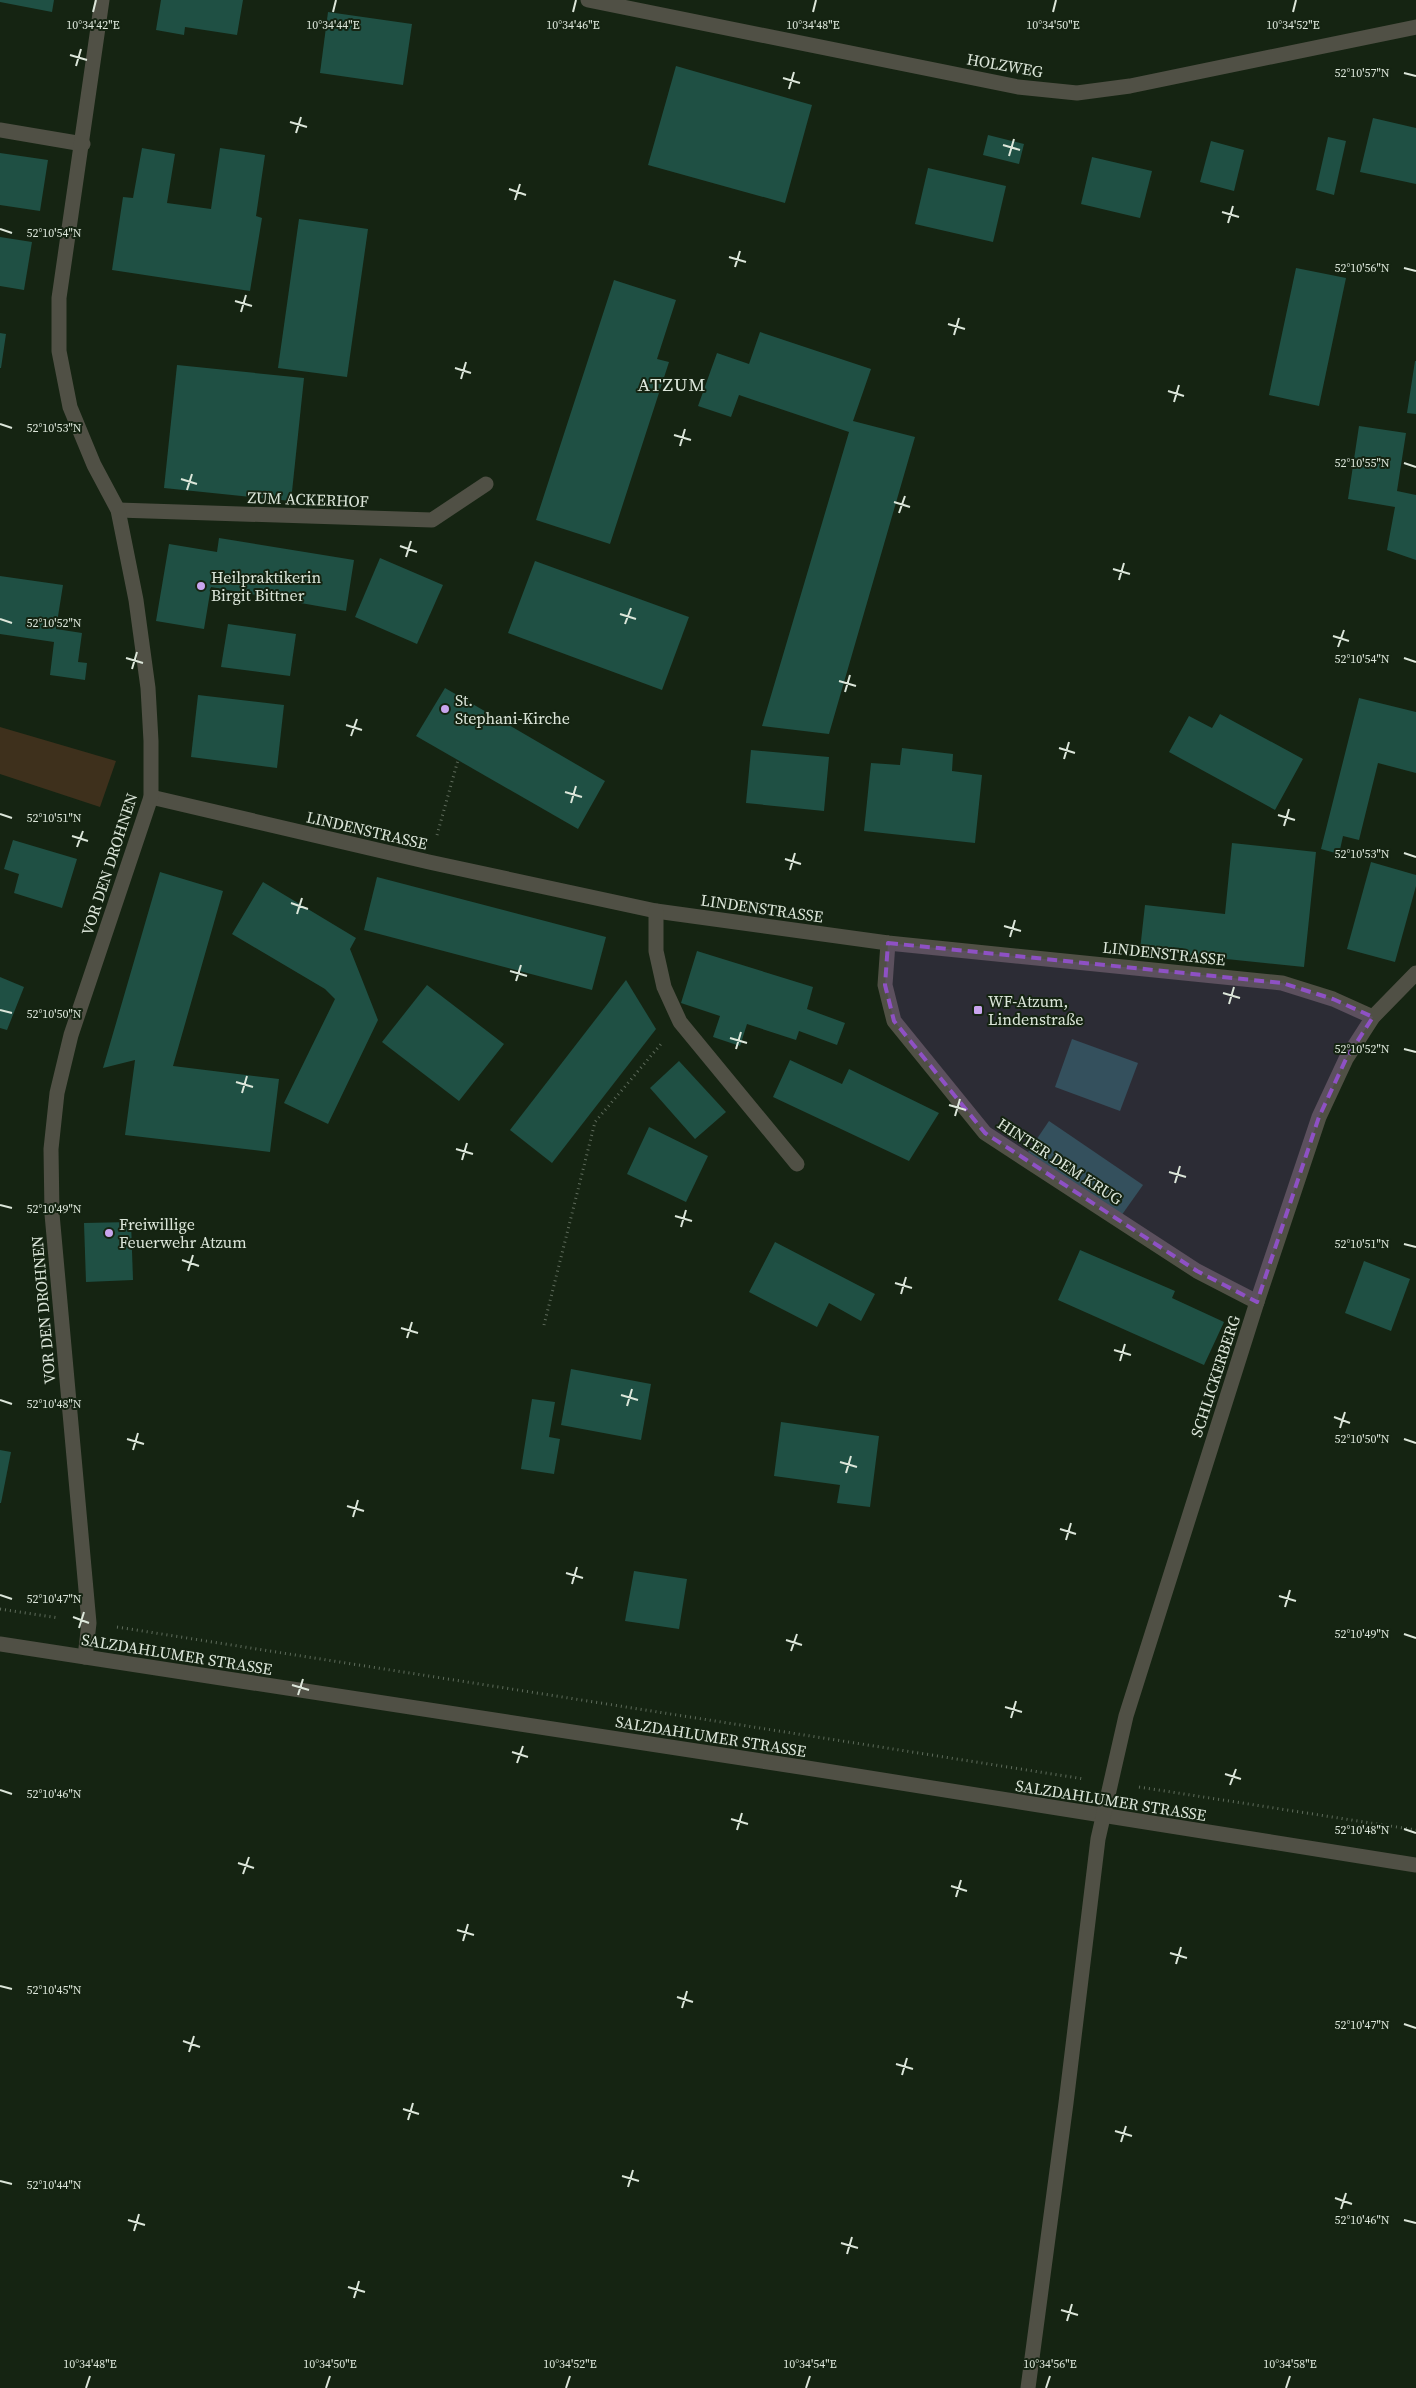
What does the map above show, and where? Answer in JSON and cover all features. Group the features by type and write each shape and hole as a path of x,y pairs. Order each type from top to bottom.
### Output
{"street":[{"name":"VOR DEN DROHNEN","path":"86,1657 89,1623 52,1214 51,1149 57,1093 71,1035 151,797 151,741 148,688 136,600 118,510 94,465 70,407 59,352 59,298 83,144 102,0"},
{"name":"HOLZWEG","path":"588,0 1018,87 1077,93 1130,86 1416,26"},
{"path":"0,130 83,144"},
{"name":"ZUM ACKERHOF","path":"118,510 432,520 486,484"},
{"name":"LINDENSTRASSE","path":"151,797 429,862 656,911 888,943 1282,983 1333,999 1373,1017"},
{"path":"656,911 656,951 664,987 680,1022 797,1164"},
{"name":"HINTER DEM KRUG","path":"888,943 885,985 894,1021 984,1132 1197,1270 1257,1302"},
{"name":"SCHLICKERBERG","path":"1028,2388 1102,1816 1126,1716 1257,1302 1319,1117 1346,1059 1373,1017 1416,973"},
{"name":"SALZDAHLUMER STRASSE","path":"0,1644 807,1768 1416,1865"}],"path":[{"path":"429,862 458,760"},
{"path":"544,1325 595,1122 680,1022"},
{"path":"0,1608 1416,1830"}],"highlighted area":[{"path":"888,943 1282,983 1333,999 1373,1017 1346,1059 1319,1117 1257,1302 1197,1271 985,1133 894,1021 885,985"}],"shaded area":[{"path":"0,727 116,761 100,807 0,774"}],"building":[{"path":"0,0 54,0 52,12 0,2"},
{"path":"161,0 243,0 237,35 185,27 184,35 156,30"},
{"path":"328,12 412,24 403,85 320,73"},
{"path":"676,66 812,105 785,203 648,165"},
{"path":"1373,118 1416,128 1416,184 1360,172"},
{"path":"988,135 1024,144 1019,164 983,155"},
{"path":"1328,137 1346,141 1334,195 1316,190"},
{"path":"1211,141 1244,150 1234,191 1200,182"},
{"path":"142,148 175,154 167,203 211,209 220,148 265,155 256,216 262,218 250,291 112,270 123,197 133,198"},
{"path":"0,153 48,160 40,211 0,205"},
{"path":"1092,157 1152,171 1140,218 1081,204"},
{"path":"928,168 1006,186 993,242 915,224"},
{"path":"299,219 368,229 347,377 278,368"},
{"path":"0,237 32,242 24,290 0,286"},
{"path":"1296,268 1346,278 1319,406 1269,395"},
{"path":"614,280 676,300 657,359 669,362 610,544 536,520"},
{"path":"760,332 871,369 853,421 915,437 829,734 762,726 849,432 739,395 731,417 698,406 717,353 749,364"},
{"path":"0,333 6,334 1,368 0,368"},
{"path":"1416,361 1416,414 1407,413"},
{"path":"177,365 304,378 291,501 164,488"},
{"path":"1359,426 1406,433 1397,491 1416,495 1416,560 1387,550 1395,507 1348,499"},
{"path":"219,538 354,560 346,611 211,587 204,629 156,621 169,544 217,552"},
{"path":"380,558 443,585 417,644 355,617"},
{"path":"535,561 689,617 662,690 508,633"},
{"path":"0,576 63,585 56,629 82,633 78,662 87,663 85,680 50,675 54,642 0,634"},
{"path":"228,624 296,634 290,676 221,667"},
{"path":"445,688 605,781 578,829 416,736"},
{"path":"198,695 284,705 277,768 191,757"},
{"path":"1359,698 1416,712 1416,773 1378,763 1359,840 1343,836 1339,854 1321,849"},
{"path":"1220,714 1303,759 1275,810 1169,752 1189,716 1212,728"},
{"path":"902,748 953,754 952,771 982,775 975,843 864,831 871,763 900,765"},
{"path":"751,750 829,757 824,811 746,803"},
{"path":"13,840 77,859 62,908 14,893 19,874 4,869"},
{"path":"1232,843 1316,852 1304,967 1140,950 1145,905 1225,914"},
{"path":"1371,862 1416,875 1416,886 1395,962 1347,949"},
{"path":"160,872 223,891 173,1066 279,1079 270,1152 125,1135 135,1060 103,1068"},
{"path":"377,877 606,937 592,990 364,930"},
{"path":"263,882 356,938 350,949 378,1020 328,1124 284,1103 335,999 325,989 232,934"},
{"path":"697,951 813,987 807,1009 845,1023 837,1045 799,1031 796,1040 747,1024 740,1046 713,1037 720,1016 681,1003"},
{"path":"0,977 24,987 7,1030 0,1028"},
{"path":"626,980 656,1029 552,1163 510,1130"},
{"path":"427,985 504,1044 459,1101 382,1042"},
{"path":"1072,1039 1138,1063 1120,1111 1055,1087"},
{"path":"790,1060 842,1084 849,1069 939,1113 909,1161 773,1097"},
{"path":"679,1061 726,1112 695,1139 650,1088"},
{"path":"1049,1121 1143,1185 1121,1216 1028,1152"},
{"path":"649,1127 708,1156 686,1202 627,1174"},
{"path":"131,1222 133,1280 86,1282 84,1223"},
{"path":"775,1242 875,1294 861,1321 829,1303 817,1327 749,1292"},
{"path":"1080,1250 1175,1291 1172,1298 1224,1322 1204,1365 1058,1300"},
{"path":"1364,1261 1410,1279 1391,1331 1345,1313"},
{"path":"571,1369 651,1384 641,1440 561,1425"},
{"path":"532,1399 555,1402 549,1437 560,1439 554,1474 521,1469"},
{"path":"781,1422 879,1436 870,1507 837,1503 840,1485 774,1476"},
{"path":"0,1450 11,1452 1,1503 0,1503"},
{"path":"634,1571 687,1579 679,1629 625,1621"}],"place":[{"name":"Heilpraktikerin Birgit Bittner","path":"201,586"},
{"name":"St. Stephani-Kirche","path":"445,709"},
{"name":"WF-Atzum, Lindenstraße","path":"978,1010"},
{"name":"Freiwillige Feuerwehr Atzum","path":"109,1233"}],"district":[{"name":"ATZUM","path":"672,384"}]}
